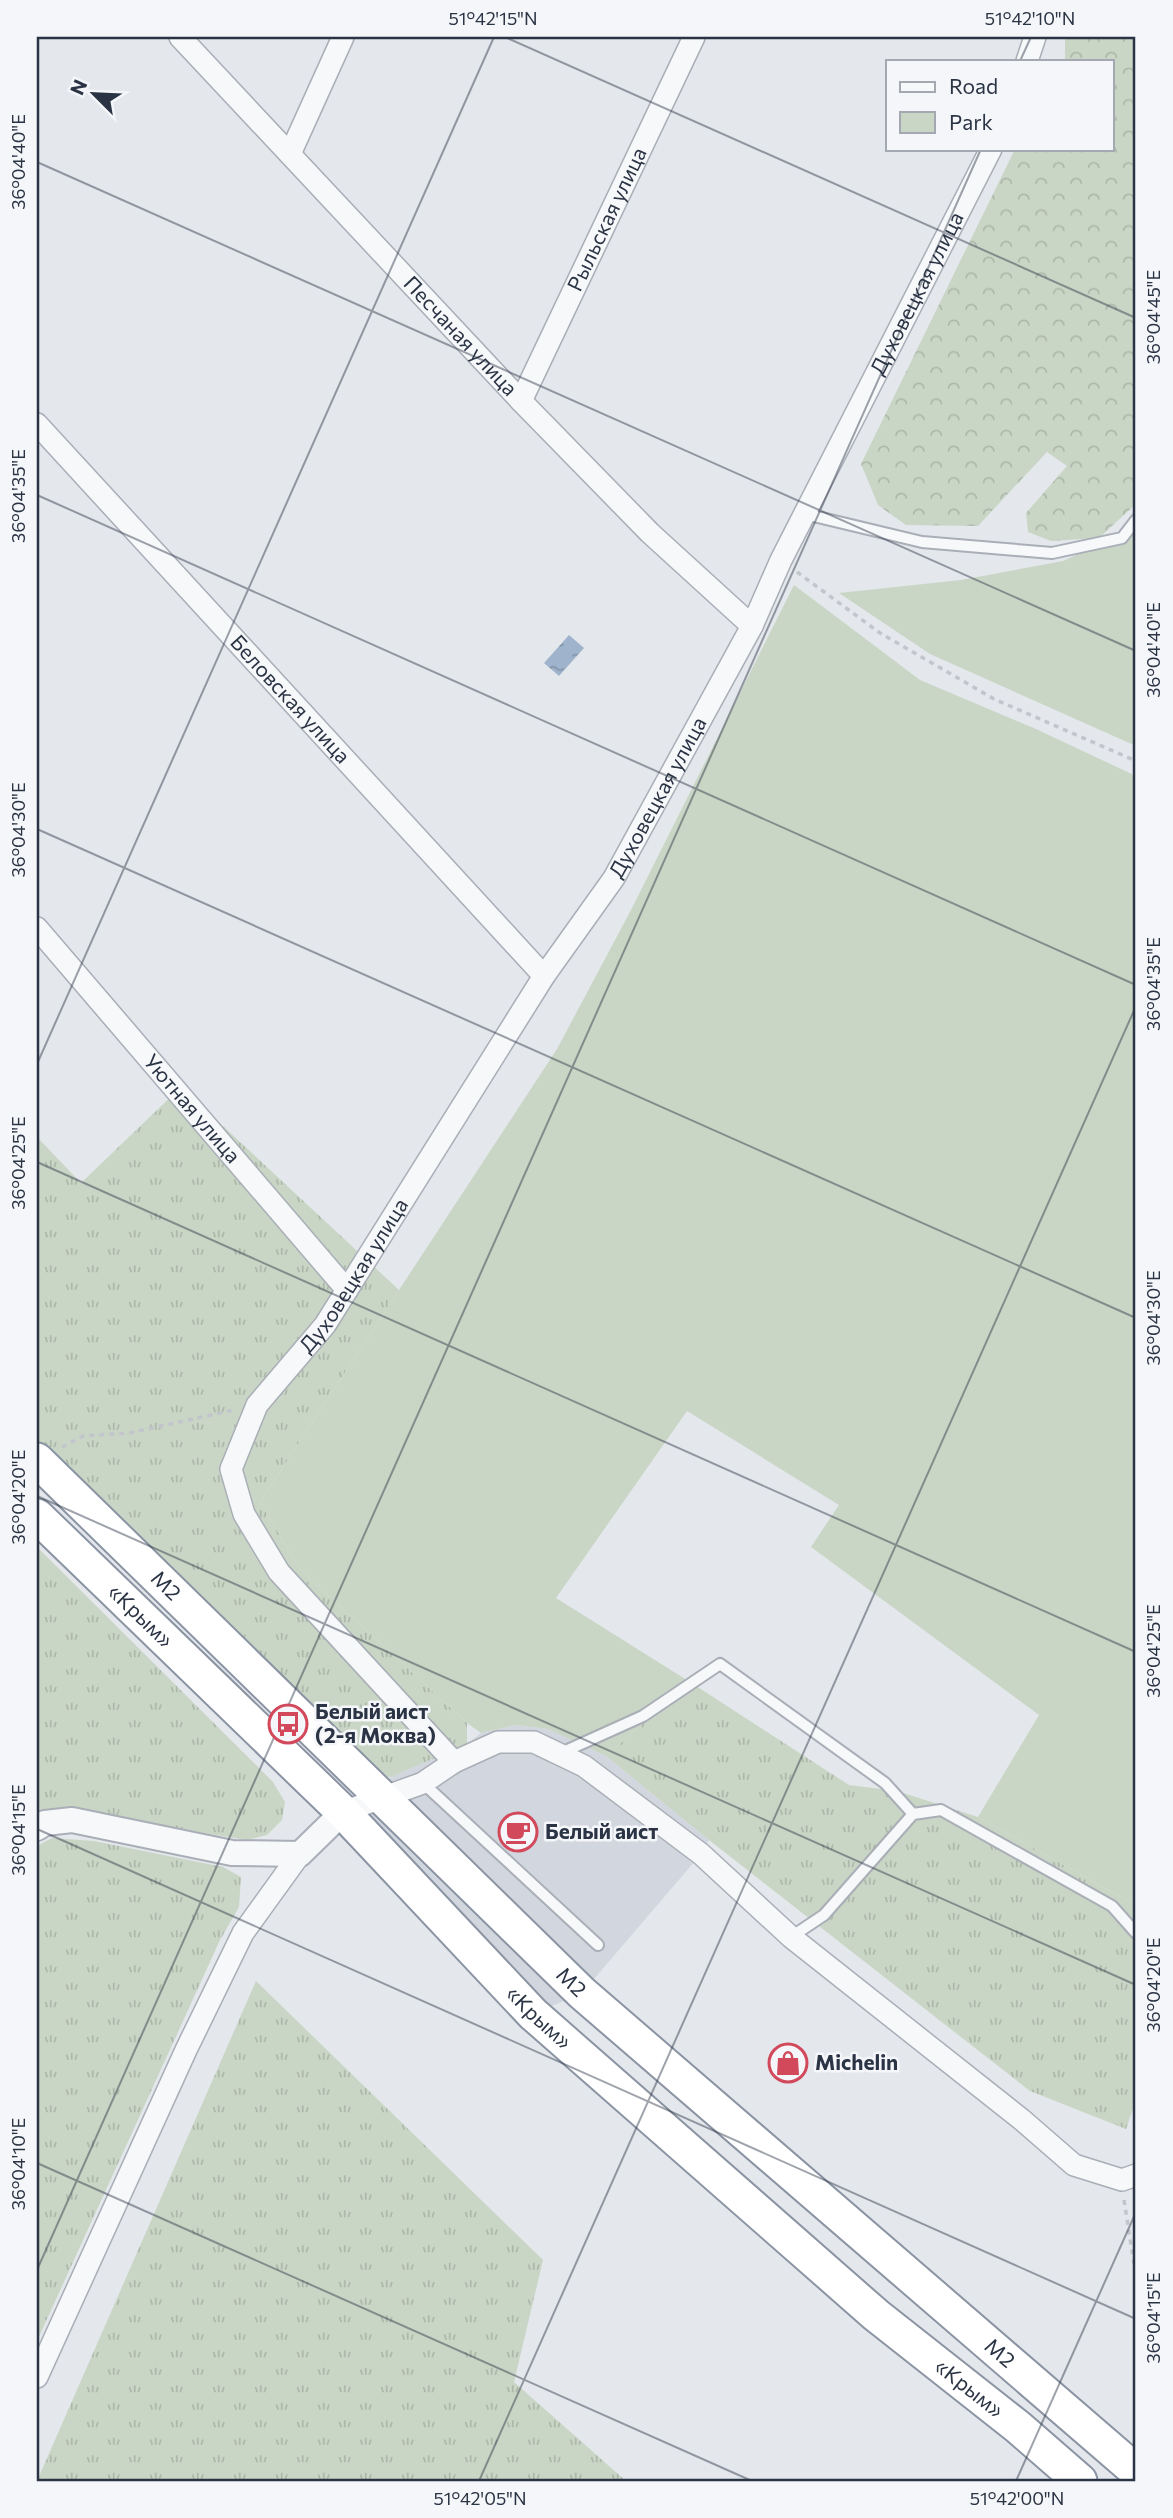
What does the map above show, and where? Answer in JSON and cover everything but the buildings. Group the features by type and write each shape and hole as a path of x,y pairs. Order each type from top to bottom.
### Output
{"highway":[{"name":"М2","path":"37,1461 582,1993 1136,2471"},
{"name":"«Крым»","path":"37,1516 343,1812 533,2014 876,2315 1018,2427 1080,2481"}],"street":[{"name":"Песчаная улица","path":"180,37 521,401 650,533 752,626"},
{"path":"290,154 343,37"},
{"name":"Рыльская улица","path":"521,401 694,37"},
{"path":"1027,60 1035,37"},
{"name":"Духовецкая улица","path":"454,1762 279,1572 244,1514 232,1469 257,1405 325,1325 544,976 614,878 752,626 806,513 990,150"},
{"name":"Беловская улица","path":"37,424 544,976"},
{"name":"Уютная улица","path":"37,928 347,1290"},
{"path":"37,2377 243,1933 300,1854 343,1812 423,1783 454,1762 498,1742 534,1742 584,1766 702,1854 791,1937 1021,2119 1074,2165 1131,2182"},
{"path":"37,1828 45,1823 72,1820 232,1853 300,1854"}],"lane":[{"path":"806,513 922,542 1052,553 1122,538 1136,520"},
{"path":"559,1754 643,1716 720,1664 885,1783 913,1814"},
{"path":"423,1783 598,1945"},
{"path":"791,1937 824,1915 913,1814 941,1810 1112,1906 1136,1933"}],"path":[{"path":"782,561 880,632 994,699 1136,761"},
{"path":"37,1461 83,1436 129,1433 257,1405"},
{"path":"1131,2182 1136,2277"}],"shaded area":[{"path":"516,1725 548,1729 606,1756 709,1840 701,1854 582,1993 533,2014 329,1826 391,1777 467,1744 481,1733"}],"green space":[{"path":"1065,37 1136,37 1136,504 1099,538 1051,541 1028,532 1026,513 1067,466 1047,452 978,526 906,525 878,505 861,464 1015,150 1114,150 1114,60 1065,60"},
{"path":"1136,515 1136,746 930,654 839,593 961,580 1063,561 1117,536"},
{"path":"794,585 920,680 1036,729 1136,776 1136,1903 1126,1900 978,1817 1039,1715 811,1547 839,1505 687,1411 556,1598 690,1682 606,1756 548,1729 516,1725 481,1733 467,1723 300,1569 260,1502 557,1049 631,910"},
{"path":"181,1087 399,1290 260,1502 300,1569 467,1723 467,1744 391,1777 349,1778 37,1466 37,1137 81,1183"},
{"path":"37,1547 273,1782 285,1802 282,1820 267,1835 247,1840 172,1828 81,1808 37,1815"},
{"path":"690,1682 849,1785 897,1791 978,1817 1126,1900 1136,1903 1136,2100 1126,2129 1030,2091 606,1756"},
{"path":"52,1838 94,1841 223,1867 241,1877 239,1907 220,1940 37,2341 37,1846"},
{"path":"256,1981 543,2260 514,2382 626,2481 37,2481"}],"water":[{"path":"569,635 584,648 559,676 544,663"}],"place":[{"name":"Белый аист (2-я Моква)","path":"288,1724"},
{"name":"Белый аист","path":"518,1832"},
{"name":"Michelin","path":"788,2063"}]}
